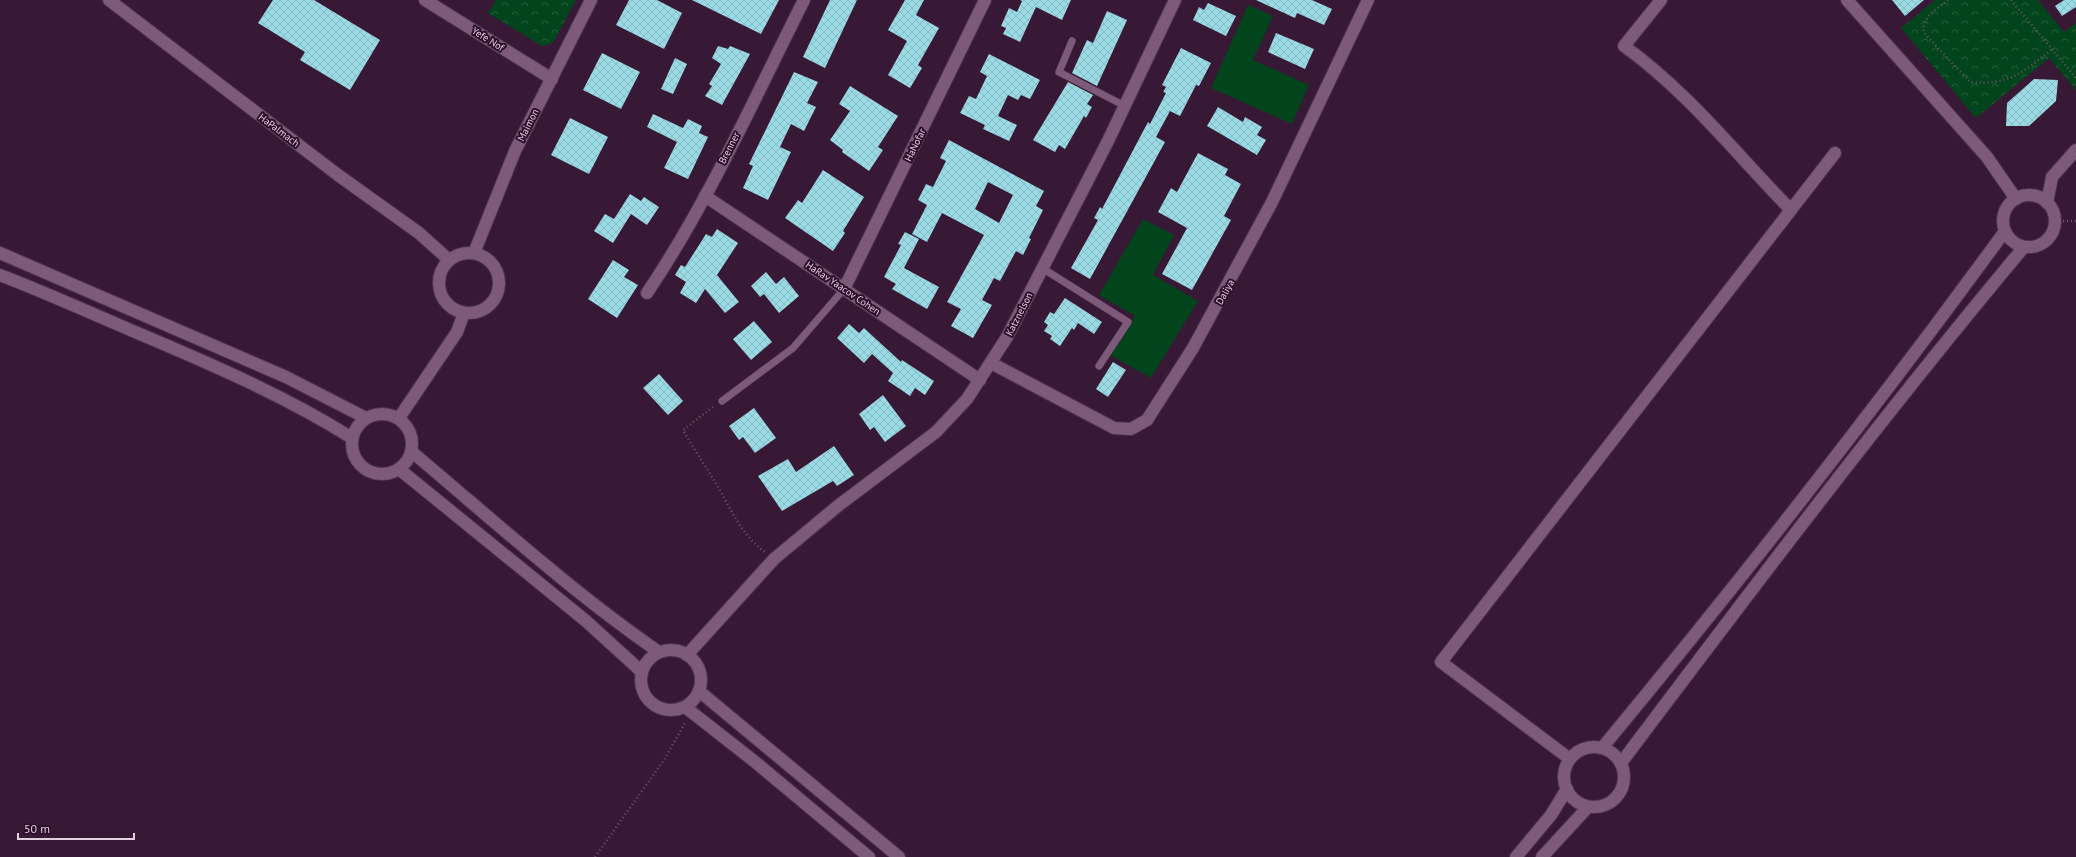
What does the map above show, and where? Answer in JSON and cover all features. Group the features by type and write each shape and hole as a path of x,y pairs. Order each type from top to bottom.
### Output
{"street":[{"name":"HaPalmach","path":"109,0 338,175 419,233 449,260"},
{"name":"Yefe Nof","path":"425,0 552,79"},
{"name":"Maimon","path":"474,253 515,151 591,0"},
{"name":"Brenner","path":"647,293 670,260 705,196 804,0"},
{"name":"HaNofar","path":"844,289 985,0"},
{"name":"Katznelson","path":"687,655 774,559 839,505 936,432 958,410 991,363 1042,268 1125,106 1175,0"},
{"name":"Daliya","path":"991,363 1114,428 1131,429 1147,420 1193,348 1245,254 1317,109 1368,0"},
{"path":"1661,0 1624,46 1644,61 1690,102 1747,166 1791,210"},
{"path":"1847,0 1988,157 2016,199"},
{"path":"2047,203 2052,177 2076,150"},
{"path":"1570,759 1441,662 1835,153"},
{"name":"HaRav Yaacov Cohen","path":"705,196 980,380"},
{"path":"2034,196 2047,203 2053,211 2055,221 2053,231 2047,239 2039,245 2024,247 2011,240 2005,231 2003,216 2007,207 2016,199 2034,196"},
{"path":"1602,748 1681,652 1926,339 2005,231"},
{"path":"1621,763 1688,674 1959,324 2024,247"},
{"path":"0,253 286,377 366,418"},
{"path":"474,253 485,258 494,266 499,277 499,289 494,300 486,309 475,313 464,313 448,305 439,290 440,272 449,260 462,254 474,253"},
{"path":"0,275 176,349 277,394 309,411 352,438"},
{"path":"399,418 457,332 464,313"},
{"path":"382,413 399,418 410,432 413,443 412,452 408,460 399,469 383,474 366,469 354,456 352,450 352,438 357,427 366,418 382,413"},
{"path":"412,452 626,630 659,652"},
{"path":"399,469 586,621 642,672"},
{"path":"688,709 699,691 701,680 698,668 687,655 676,650 659,652 649,659 642,672 640,681 643,692 654,706 671,710 688,709 754,761 869,857"},
{"path":"699,691 899,857"},
{"path":"1593,747 1602,748 1610,752 1621,763 1624,771 1624,782 1619,793 1606,805 1588,806 1573,799 1567,789 1564,772 1570,759 1582,749 1593,747"},
{"path":"1516,857 1552,815 1567,789"},
{"path":"1542,857 1588,806"}],"lane":[{"path":"1072,41 1059,72 1125,106"},
{"path":"1042,268 1128,322 1099,366"},
{"path":"722,401 793,348 844,289"}],"path":[{"path":"1948,0 1926,19 1923,27 1924,33 1970,82 1985,84 2018,75 2051,50"},
{"path":"2011,0 2051,50 2076,78"},
{"path":"2055,221 2076,221"},
{"path":"722,401 683,430 718,486 737,522 757,546 774,559"},
{"path":"595,857 664,760 688,709"}],"green space":[{"path":"496,0 576,0 553,43 542,46 488,13"},
{"path":"1935,0 2038,0 2064,32 2076,23 2076,90 2049,58 1976,118 1901,28"},
{"path":"1248,5 1273,16 1253,60 1309,85 1292,124 1211,88"},
{"path":"1143,219 1174,235 1153,275 1198,301 1151,378 1110,355 1135,316 1099,295"}],"building":[{"path":"273,0 314,0 380,40 350,90 300,60 305,52 258,23"},
{"path":"629,0 657,0 682,13 664,49 616,25"},
{"path":"692,0 779,0 761,34"},
{"path":"830,0 857,0 825,68 803,57"},
{"path":"905,0 924,0 916,15 939,28 918,65 922,68 910,88 888,75 907,41 888,30"},
{"path":"1020,0 1071,0 1062,20 1036,7 1020,42 1003,34 1006,28 1001,26 1009,8 1017,12 1022,1"},
{"path":"1256,0 1312,0 1332,9 1324,25 1297,13 1295,18"},
{"path":"1892,0 1924,0 1905,16"},
{"path":"2064,0 2076,0 2076,7 2062,16 2055,6"},
{"path":"1208,3 1236,16 1226,36 1193,20 1199,7 1204,10"},
{"path":"1107,11 1127,20 1097,86 1072,73 1087,40 1093,43"},
{"path":"1276,33 1314,49 1305,69 1268,52"},
{"path":"718,46 728,49 730,46 750,54 722,105 705,96 712,86 709,84 721,64 712,58"},
{"path":"1181,48 1211,63 1199,86 1196,85 1180,116 1170,111 1156,137 1165,142 1090,279 1071,268 1098,220 1094,218 1100,207 1102,209 1148,122 1150,124 1166,93 1163,92 1166,87 1162,85"},
{"path":"602,53 640,72 621,109 583,90"},
{"path":"989,54 1040,80 1030,99 1021,95 1018,100 1008,95 998,116 1017,125 1009,141 983,129 985,125 960,113 969,96 976,99 987,76 980,72"},
{"path":"675,58 687,64 673,94 661,89"},
{"path":"794,72 818,82 807,103 816,107 804,131 791,124 780,147 791,152 768,200 743,188 753,166 749,164"},
{"path":"2034,79 2058,80 2056,101 2029,126 2006,126 2007,103"},
{"path":"1068,82 1093,95 1087,104 1092,107 1086,118 1084,116 1065,149 1059,145 1055,152 1033,140"},
{"path":"850,86 898,116 878,147 883,150 869,171 842,152 843,150 830,140 850,111 839,104"},
{"path":"1218,107 1243,122 1245,117 1262,127 1257,135 1266,140 1257,155 1207,126"},
{"path":"653,114 683,128 688,119 702,126 699,133 708,137 688,179 664,168 677,142 647,127"},
{"path":"570,118 608,137 589,174 551,155"},
{"path":"949,140 1044,191 1036,206 1043,210 1029,238 1031,239 1023,255 1016,251 1000,281 994,278 982,300 992,305 973,338 951,326 961,309 947,302 984,235 942,213 927,242 912,234 927,205 918,200 926,184 933,187 946,161 940,158","holes":["988,182 1013,195 999,223 975,209"]},
{"path":"1198,153 1228,169 1225,175 1241,184 1224,216 1231,220 1192,290 1162,274 1187,228 1158,212 1171,188 1177,192"},
{"path":"823,170 864,197 843,231 845,233 833,251 785,218 798,200 802,203"},
{"path":"630,194 641,201 644,197 659,207 647,225 631,214 613,243 594,231 605,214 614,219"},
{"path":"717,229 738,243 717,275 739,302 725,313 705,289 696,303 680,293 686,282 675,275 681,265 685,267 706,234 712,237"},
{"path":"905,232 919,239 904,268 939,287 927,309 892,289 896,284 884,277 901,245 898,244"},
{"path":"613,260 629,270 624,277 638,285 617,318 588,299"},
{"path":"766,272 776,284 784,277 799,296 779,313 764,294 760,297 751,286"},
{"path":"1065,298 1102,322 1094,334 1078,323 1074,330 1072,328 1060,346 1050,339 1052,336 1044,331 1048,325 1044,322 1050,312 1054,314"},
{"path":"754,321 772,342 751,360 733,339"},
{"path":"849,324 859,333 864,328 901,362 902,360 934,381 925,395 915,388 910,396 888,381 893,373 872,354 864,363 837,338"},
{"path":"1113,362 1126,370 1108,397 1096,389"},
{"path":"659,374 683,401 668,415 643,388"},
{"path":"883,395 906,426 885,442 874,427 870,430 859,414"},
{"path":"754,408 776,438 755,453 743,437 739,440 729,426"},
{"path":"834,446 854,475 837,486 833,481 782,511 758,476 788,459 796,472"}]}
